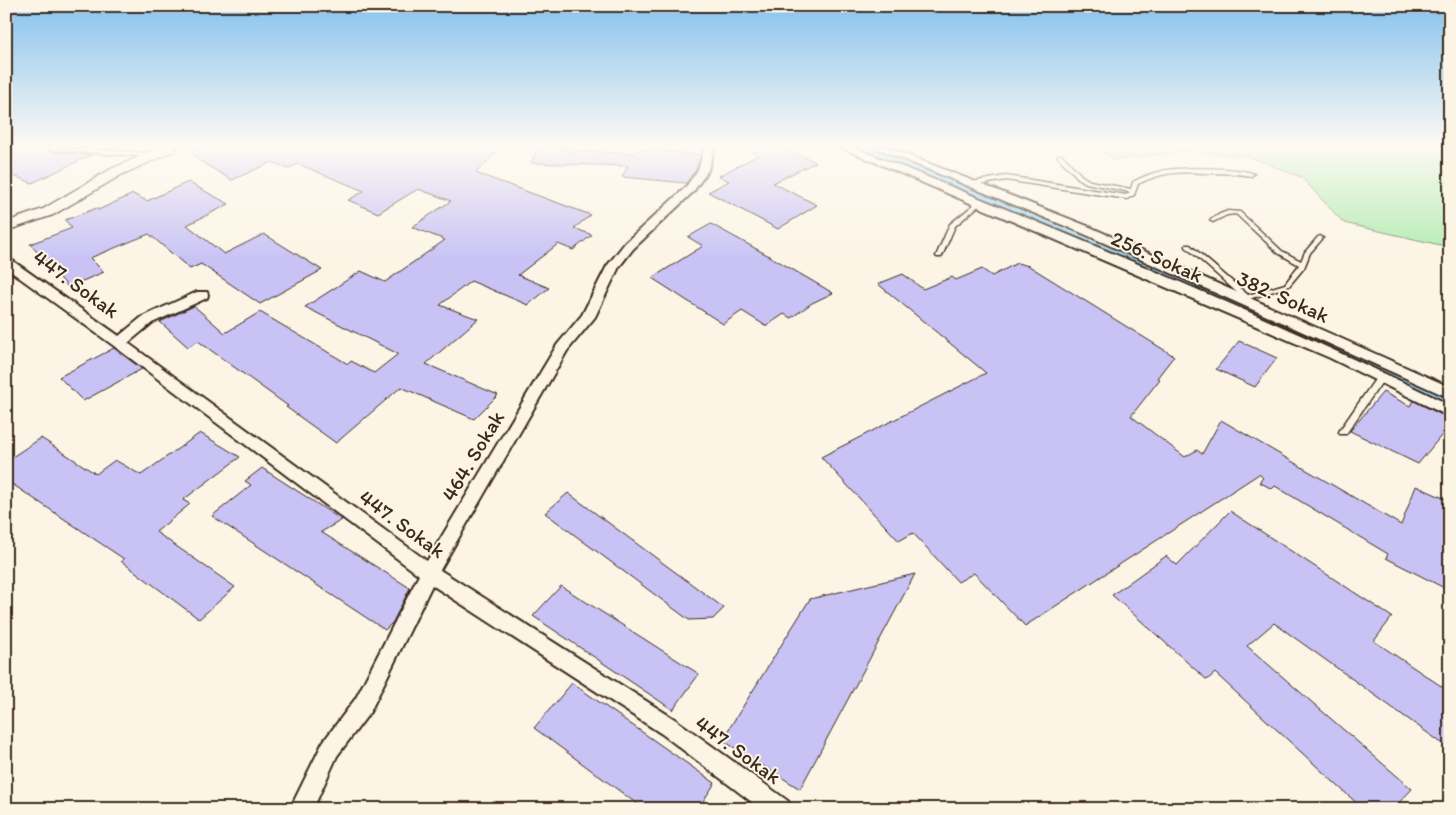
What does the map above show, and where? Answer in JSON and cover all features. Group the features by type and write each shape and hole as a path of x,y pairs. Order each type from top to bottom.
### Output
{"street":[{"path":"6,227 48,212 94,185"},
{"name":"464. Sokak","path":"302,809 330,749 363,705 429,573 562,348 588,317 613,266 628,246 692,185"},
{"name":"256. Sokak","path":"939,185 1335,355 1450,412"},
{"name":"382. Sokak","path":"975,185 1086,230 1244,299 1450,393"},
{"name":"447. Sokak","path":"6,262 119,343 429,573 669,727 780,809"},
{"path":"119,343 147,320 202,295"}],"lane":[{"path":"1057,185 1120,197 1127,197 1132,194 1135,185"},
{"path":"1103,185 1132,191"},
{"path":"940,256 952,225 980,202"},
{"path":"1213,220 1232,211 1238,213 1280,252 1302,264"},
{"path":"1188,246 1244,299 1288,285 1307,253 1320,238"},
{"path":"1343,432 1381,377"}],"green space":[{"path":"1309,185 1450,185 1450,244 1440,245 1344,223"}],"building":[{"path":"181,185 194,185 229,204 187,225 224,254 264,234 322,270 260,304 201,264 190,269 149,234 90,258 104,272 68,287 30,244 72,228 65,220 97,208 98,210 133,194 147,201"},
{"path":"349,185 509,185 591,215 574,228 592,235 573,250 558,244 518,275 549,288 528,305 471,281 440,305 478,319 426,364 498,395 474,419 401,387 336,443 198,341 188,347 160,322 194,306 225,333 260,312 348,364 351,361 374,373 398,354 305,307 361,271 385,282 445,240 412,227 451,201 418,189 378,213 348,200 364,191"},
{"path":"721,185 777,185 817,205 778,229 708,192"},
{"path":"711,224 833,293 812,303 791,318 784,314 766,326 742,311 723,324 652,278 703,246 688,237"},
{"path":"1017,263 1029,266 1174,356 1157,378 1160,379 1131,416 1185,457 1197,450 1202,454 1221,420 1401,525 1416,486 1450,501 1450,591 1386,558 1388,554 1275,486 1272,489 1259,482 1263,478 1259,474 1025,626 974,573 958,582 913,533 899,541 821,457 986,373 878,284 903,274 923,289 952,277 956,280 982,269 992,276"},
{"path":"1239,341 1277,358 1255,387 1216,369"},
{"path":"114,348 142,369 83,401 59,377"},
{"path":"1383,392 1410,406 1414,401 1450,419 1450,425 1418,464 1350,431"},
{"path":"200,433 240,457 183,500 190,504 156,532 235,587 199,619 121,561 124,559 6,480 6,461 41,438 96,474 115,460 141,475"},
{"path":"262,468 342,520 321,532 410,588 393,622 385,630 212,516 251,485 245,481"},
{"path":"568,493 724,608 713,619 689,620 545,513"},
{"path":"1230,511 1392,617 1374,641 1450,692 1450,749 1274,623 1247,646 1412,789 1393,809 1363,809 1215,673 1207,680 1112,595 1166,556 1177,565"},
{"path":"915,574 800,789 722,740 810,599"},
{"path":"561,586 699,674 673,710 533,616"},
{"path":"572,683 715,783 698,809 644,809 534,728"}],"waterway":[{"path":"953,185 1259,316 1450,403"}]}
